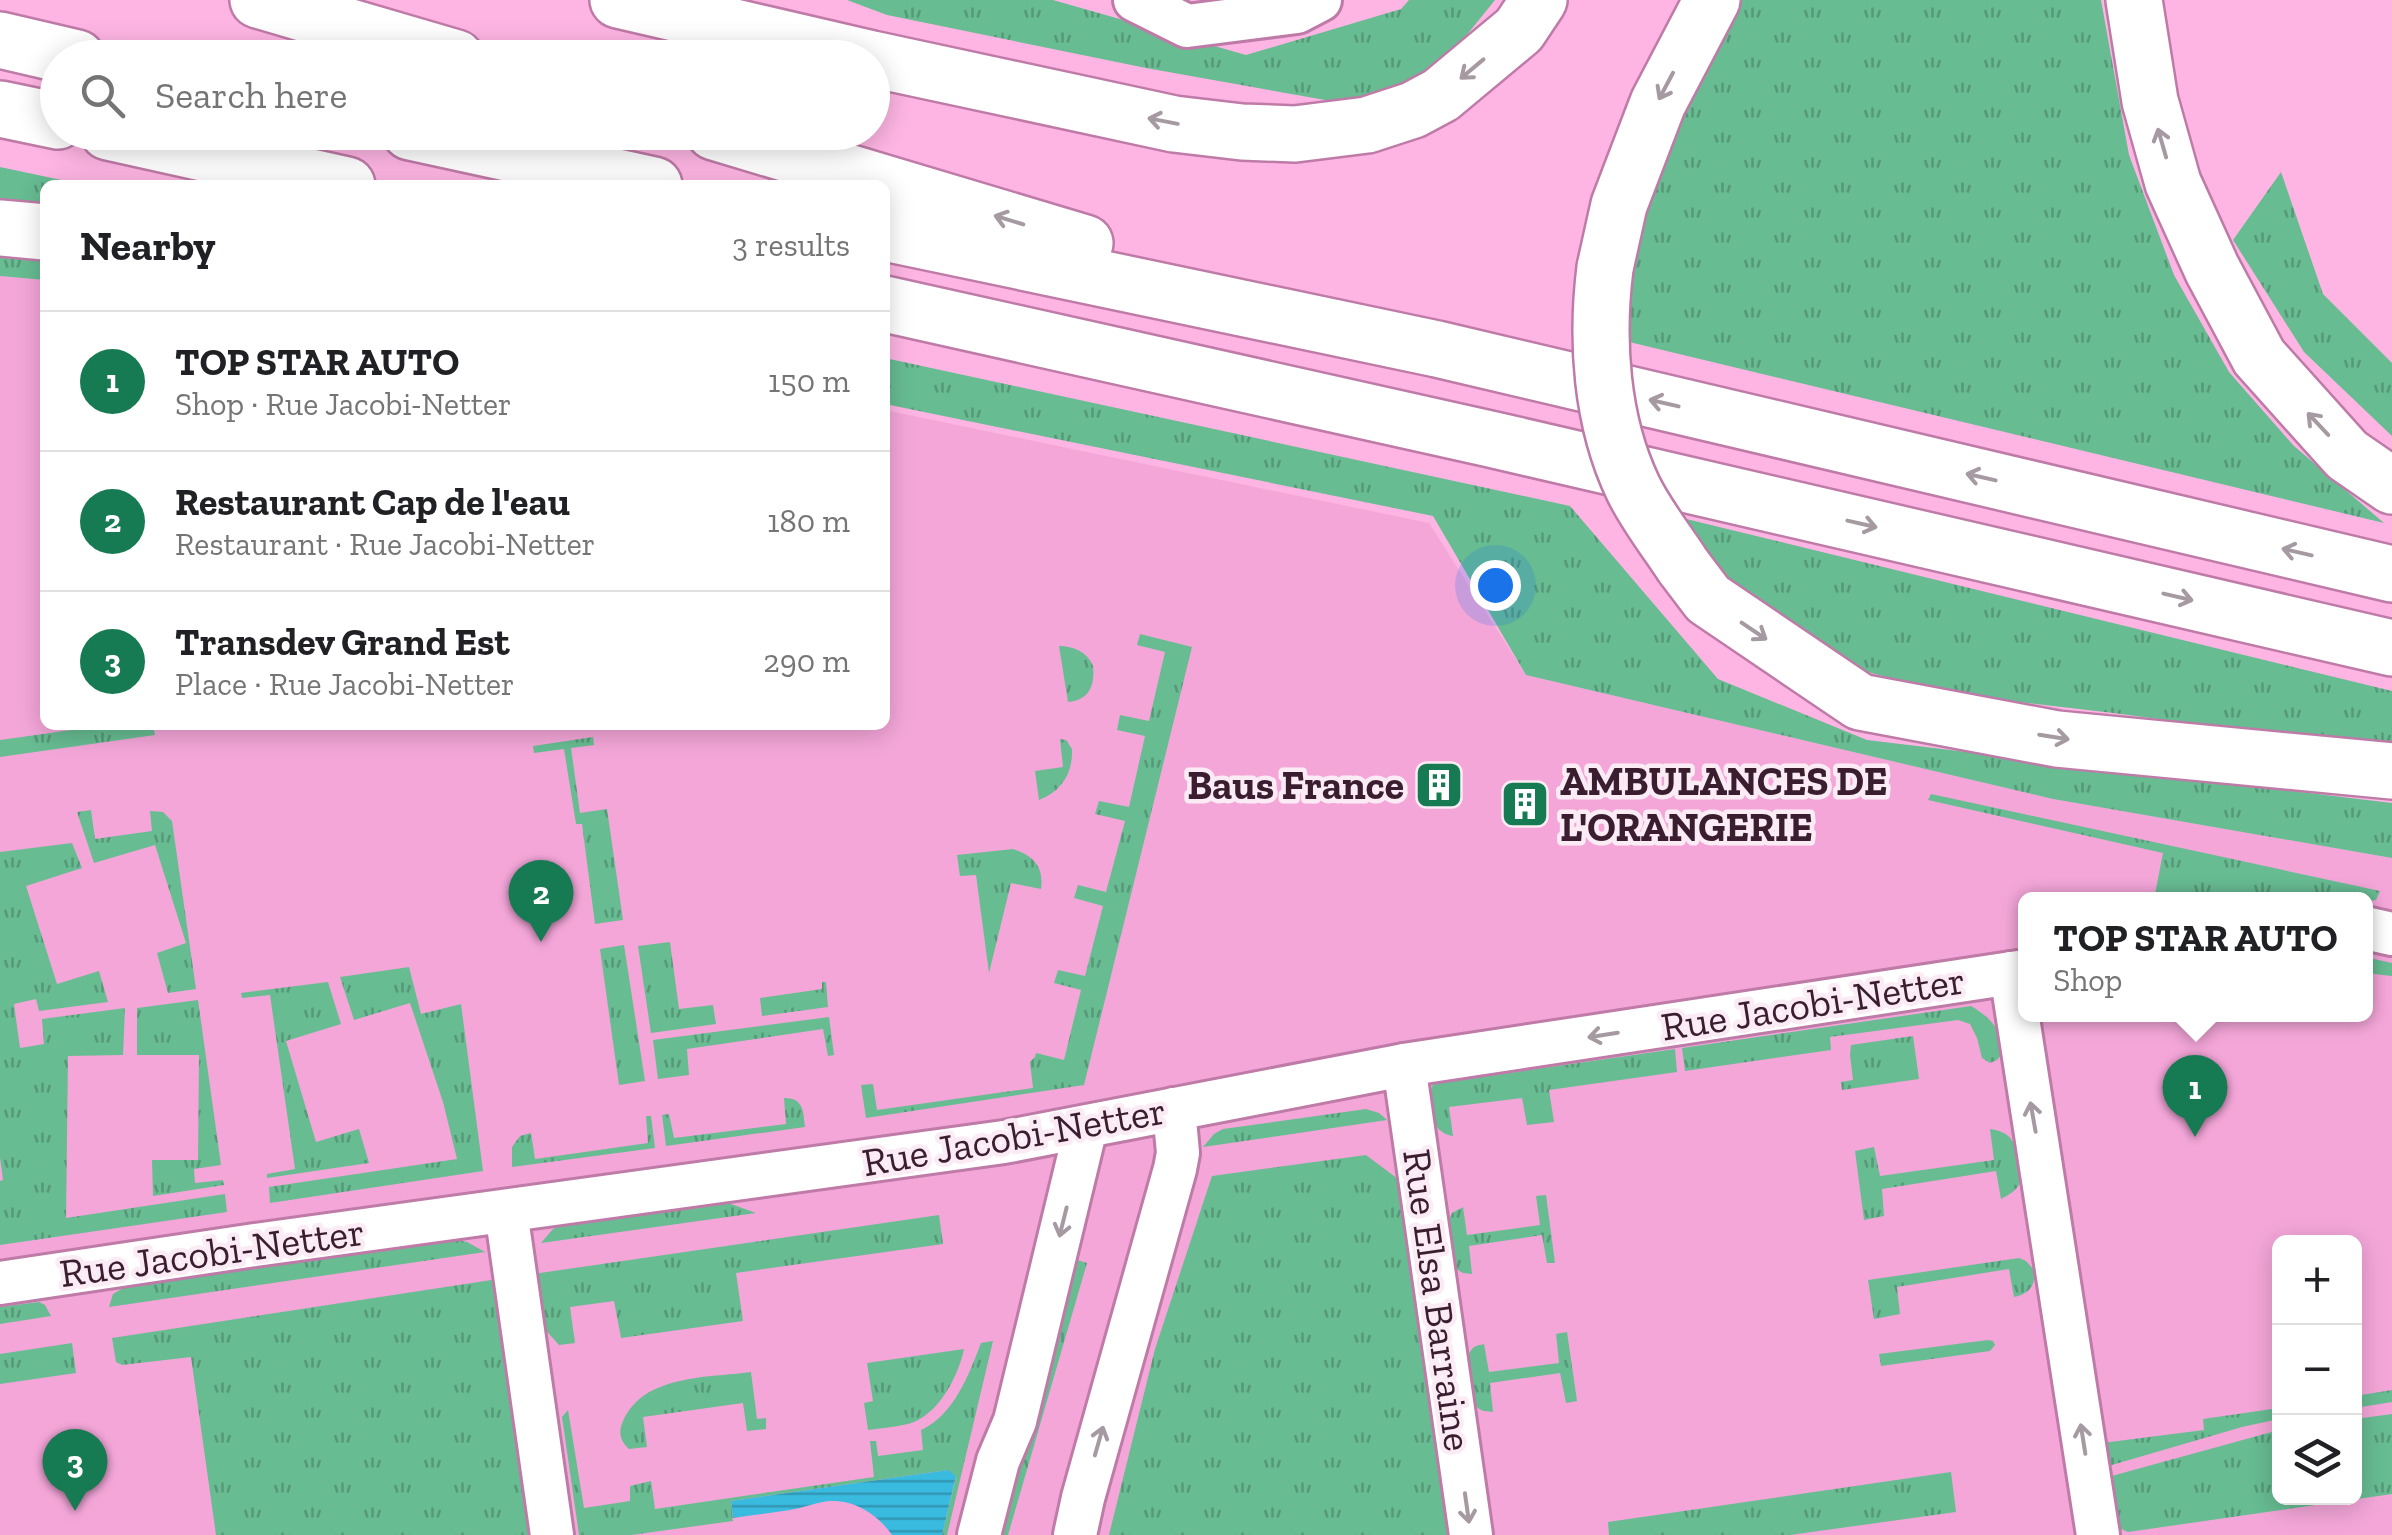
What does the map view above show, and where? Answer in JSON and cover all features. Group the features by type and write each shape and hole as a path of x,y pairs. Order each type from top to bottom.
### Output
{"main road":[{"path":"258,0 395,40"},
{"path":"618,0 786,40"},
{"path":"890,62 1174,124 1295,134 1367,125 1413,110 1441,95 1518,30 1539,0"},
{"path":"1712,0 1658,103 1619,205 1600,306 1606,401 1618,449 1633,489 1708,599 1860,702 2057,738 2392,771"},
{"path":"2134,0 2150,101 2174,183 2212,269 2259,358 2347,455 2392,486"},
{"path":"0,40 40,49"},
{"path":"0,109 40,118"},
{"path":"189,150 324,180"},
{"path":"493,150 631,180"},
{"path":"774,150 874,180"},
{"path":"890,185 1437,349"},
{"path":"0,228 40,232"},
{"path":"890,234 1437,349 2392,574"},
{"path":"890,305 1490,439 2392,648"},
{"path":"890,333 1490,439"}],"street":[{"path":"745,0 798,40"},
{"path":"1136,0 1186,26 1296,12 1320,0"},
{"name":"Rue Jacobi-Netter","path":"0,1283 1004,1142 1404,1065 2018,972"},
{"path":"2025,1022 2098,1535"},
{"name":"Rue Elsa Barraine","path":"1404,1065 1471,1535"},
{"path":"1075,1535 1082,1498 1176,1169 1174,1109"},
{"path":"979,1535 998,1462 1015,1421 1086,1127"},
{"path":"506,1210 552,1535"}],"shaded area":[{"path":"0,276 40,280 40,730 890,730 890,411 1429,523 1526,675 2053,799 2392,858 2392,1535 0,1535"}],"green space":[{"path":"847,0 1053,0 1246,55 1401,9 1409,0 1495,0 1432,78 1342,103 887,15"},
{"path":"1726,0 2101,0 2129,155 2174,275 2229,372 2294,446 2384,523 1625,341 1637,192"},
{"path":"0,167 61,180 40,180 40,280 0,276"},
{"path":"2281,172 2323,294 2392,363 2392,436 2304,352 2233,240"},
{"path":"890,359 1570,506 1718,679 1867,740 2392,803 2392,858 2053,799 1526,675 1433,516 890,405"},
{"path":"1678,517 2392,691 2392,750 1951,694 1845,666 1703,563"},
{"path":"1140,634 1192,647 1084,1085 866,1118 861,1085 873,1084 877,1110 1033,1088 1030,1062 1036,1053 1064,1060 1081,990 1054,983 1058,970 1085,976 1103,906 1074,898 1078,885 1106,892 1125,821 1095,814 1099,801 1129,807 1145,736 1117,730 1120,715 1149,721 1165,652 1137,645"},
{"path":"1059,646 1079,651 1093,666 1089,691 1075,701 1068,702"},
{"path":"71,730 154,730 155,735 0,757 0,740"},
{"path":"593,737 594,745 571,748 580,813 607,809 623,920 595,924 582,824 576,824 564,749 534,753 533,746"},
{"path":"1060,739 1066,740 1072,749 1068,773 1054,792 1039,800 1035,771 1063,767"},
{"path":"1931,794 2380,891 2373,901 2373,892 2155,892 2163,853 1928,800"},
{"path":"91,810 95,839 152,831 150,811 163,812 172,821 196,989 168,993 157,953 186,943 155,845 94,863 77,812"},
{"path":"72,843 82,868 26,886 57,984 99,971 108,1002 39,1011 36,999 14,1004 20,1048 44,1044 42,1019 125,1008 123,1055 68,1056 66,1218 225,1194 227,1212 0,1245 0,852"},
{"path":"1013,849 1036,863 1041,889 1011,883 989,973 976,875 960,876 957,855"},
{"path":"670,942 679,1009 713,1005 716,1024 651,1033 638,946"},
{"path":"624,945 645,1081 619,1085 600,949"},
{"path":"2373,959 2392,963 2392,976 2373,974"},
{"path":"409,967 421,1014 461,1004 483,1171 270,1203 269,1187 457,1159 443,1102 410,1003 354,1020 340,977"},
{"path":"328,982 341,1024 286,1041 316,1142 359,1129 369,1163 267,1178 267,1174 295,1169 270,995 242,998 241,993"},
{"path":"822,982 826,982 828,1007 762,1016 760,998 822,989"},
{"path":"198,1000 221,1165 194,1169 195,1183 223,1180 224,1185 153,1196 152,1160 198,1160 199,1055 137,1055 137,1008"},
{"path":"1971,1006 1990,1020 2001,1038 2002,1054 1990,1063 1982,1058 1970,1024 1958,1020 1830,1037 1831,1050 1685,1071 1682,1048"},
{"path":"829,1017 834,1055 828,1056 823,1029 687,1049 689,1075 658,1079 653,1040"},
{"path":"1913,1036 1919,1079 1842,1090 1841,1082 1853,1080 1851,1045"},
{"path":"1675,1049 1677,1072 1549,1090 1554,1122 1527,1125 1522,1098 1449,1107 1453,1136 1439,1129 1431,1116 1433,1084"},
{"path":"784,1098 799,1103 805,1127 666,1146 662,1115 669,1114 674,1138 786,1124"},
{"path":"1366,1109 1387,1120 1203,1147 1223,1129"},
{"path":"646,1116 651,1116 655,1148 512,1167 512,1147 520,1136 531,1133 535,1159 648,1143"},
{"path":"1990,1129 2004,1133 2015,1145 2020,1181 2012,1192 2001,1199 1996,1171 1882,1189 1884,1216 1864,1220 1855,1151 1874,1147 1880,1176 1994,1160"},
{"path":"1366,1155 1398,1179 1448,1535 1109,1535 1155,1349 1212,1176"},
{"path":"1546,1195 1555,1263 1547,1263 1542,1235 1469,1246 1472,1274 1456,1269 1448,1223 1452,1213 1463,1207 1467,1235 1540,1225 1536,1196"},
{"path":"720,1200 756,1213 541,1243 553,1229 568,1222"},
{"path":"939,1215 943,1244 736,1273 743,1321 621,1338 614,1301 570,1307 575,1343 559,1345 541,1325 533,1274"},
{"path":"452,1239 485,1252 109,1307 113,1294 125,1287"},
{"path":"2019,1258 2035,1271 2030,1288 2019,1296 2014,1297 2009,1269 1897,1287 1900,1314 1874,1319 1868,1280"},
{"path":"1077,1260 1087,1263 1008,1535 989,1535 1024,1444"},
{"path":"498,1279 532,1521 528,1535 216,1535 191,1357 122,1365 116,1362 112,1338"},
{"path":"39,1302 51,1316 0,1324 0,1307"},
{"path":"1567,1332 1577,1401 1566,1403 1560,1373 1490,1383 1493,1412 1478,1408 1472,1398 1468,1372 1468,1357 1473,1348 1484,1344 1489,1372 1559,1363 1556,1334"},
{"path":"1988,1340 1995,1345 1990,1351 1881,1366 1879,1354"},
{"path":"993,1341 947,1535 942,1535 956,1477 948,1470 731,1501 733,1521 631,1535 579,1535 562,1417 568,1410 584,1508 630,1501 630,1486 651,1481 655,1509 874,1477 870,1441 876,1441 878,1456 923,1450 921,1430 951,1405 981,1343"},
{"path":"72,1343 76,1373 0,1384 0,1354"},
{"path":"964,1349 952,1383 929,1413 908,1424 868,1430 864,1403 873,1401 867,1363"},
{"path":"751,1372 757,1419 766,1418 766,1429 747,1431 743,1403 643,1417 647,1447 629,1449 624,1443 620,1433 623,1421 646,1394 679,1381"},
{"path":"2392,1390 2392,1402 2362,1407 2362,1395"},
{"path":"2272,1409 2272,1421 2105,1467 2102,1443 2204,1430 2203,1419"},
{"path":"2392,1414 2392,1494 2362,1498 2362,1418"},
{"path":"2272,1432 2272,1505 2316,1505 2128,1532 2116,1527 2108,1477"},
{"path":"1951,1472 1956,1512 1790,1535 1609,1535 1608,1522"}],"water":[{"path":"948,1470 956,1476 942,1535 892,1535 865,1510 840,1501 733,1518 731,1501"}],"place":[{"name":"Baus France","path":"1439,785"},
{"name":"AMBULANCES DE L'ORANGERIE","path":"1525,804"},
{"name":"Restaurant Cap de l'eau","path":"541,942"},
{"name":"TOP STAR AUTO","path":"2195,1137"},
{"name":"Transdev Grand Est","path":"75,1511"}]}
